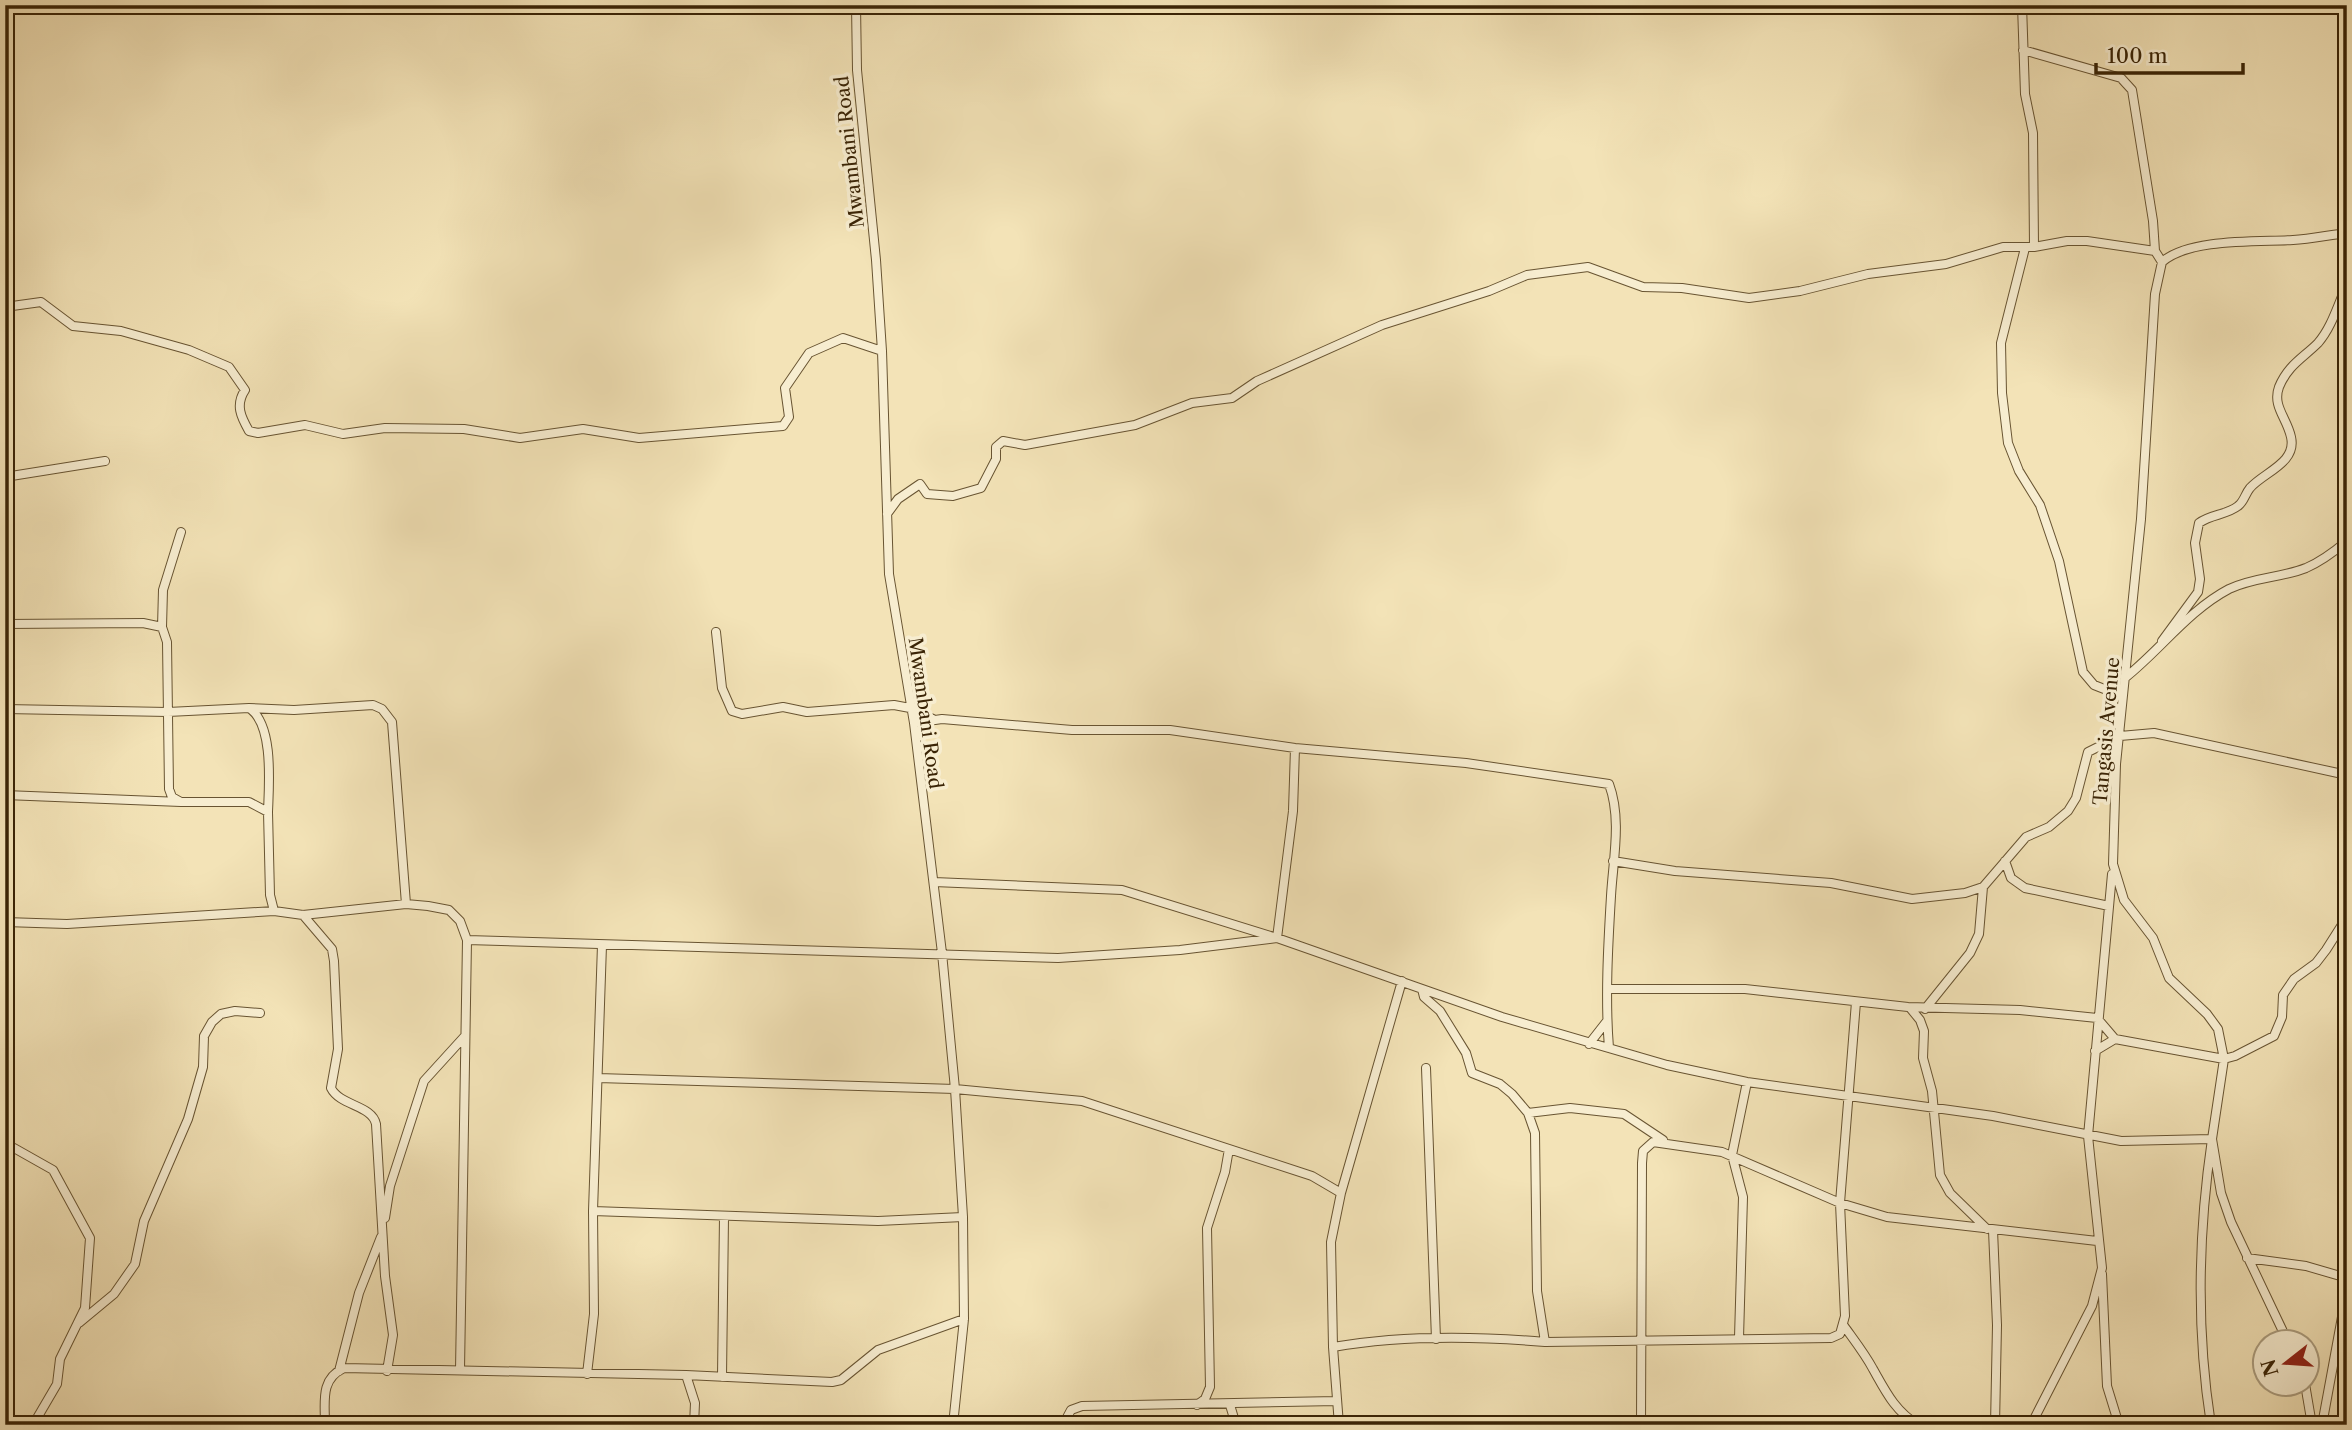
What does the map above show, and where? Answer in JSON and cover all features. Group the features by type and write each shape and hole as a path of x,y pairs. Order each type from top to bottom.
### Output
{"street":[{"name":"Mwambani Road","path":"856,5 857,70 882,351 889,574 914,723 943,953 955,1089 963,1217 964,1319 953,1425"},
{"path":"2022,5 2025,94 2033,133 2030,247 2001,343 2002,393 2008,443 2019,471 2040,505 2060,561 2084,672 2094,685 2122,696"},
{"path":"2023,50 2122,78 2132,90 2155,251 2162,261 2179,250 2197,247 2296,240 2347,233"},
{"path":"887,514 898,499 920,484 927,494 942,497 981,488 996,459 996,447 1003,441 1025,445 1135,425 1192,403 1232,398 1257,382 1382,325 1489,291 1527,275 1588,267 1643,287 1682,289 1749,299 1800,291 1868,274 1946,264 2003,247 2030,247 2067,240 2155,251"},
{"name":"Tangasis Avenue","path":"2162,261 2155,294 2141,519 2122,696 2113,864 2124,900 2152,937 2169,978 2207,1014 2218,1030 2224,1059 2212,1139 2221,1193 2247,1258 2281,1328"},
{"path":"2126,677 2145,662 2198,592 2200,579 2195,543 2199,523 2208,516 2237,507 2249,489 2286,459 2291,451 2290,431 2276,399 2279,387 2295,360 2318,342 2330,324 2347,285"},
{"path":"5,307 40,302 74,326 152,338 190,349 229,367 245,390 240,398 240,415 249,431 258,433 305,425 343,435 385,428 464,429 520,438 583,429 639,438 783,426 789,417 785,388 809,353 843,338 882,351"},
{"path":"5,477 105,461"},
{"path":"181,532 163,590 162,627 167,642 169,789 172,797 181,802"},
{"path":"2162,641 2227,590 2256,578 2308,567 2347,541"},
{"path":"5,624 143,623 162,627"},
{"path":"716,632 722,688 732,711 742,714 783,707 807,712 894,705 910,708 933,720"},
{"path":"5,709 168,712 248,708 294,710 373,705 392,722 406,904"},
{"path":"248,708 262,721 270,776 270,895 274,911"},
{"path":"914,723 933,720 1072,730 1170,730 1295,748 1466,763 1609,784 1616,810 1607,1021 1609,1048"},
{"path":"1613,861 1675,871 1831,883 1912,899 1965,893 1983,887 2026,837 2049,827 2068,811 2076,798 2088,752 2120,736 2154,733 2347,775"},
{"path":"1277,937 1293,811 1295,748"},
{"path":"5,795 249,802 268,812"},
{"path":"2005,862 2011,878 2025,888 2109,906"},
{"path":"2113,864 2088,1136 2097,1241 2102,1268 2107,1386 2119,1425"},
{"path":"934,882 1122,890 1277,937 1422,989 1589,1044 1667,1065 1747,1082 1993,1116 2088,1136 2121,1140 2212,1139 2203,1199 2199,1273 2211,1425"},
{"path":"1925,1009 1970,953 1979,934 1983,887"},
{"path":"5,922 67,924 274,911 303,915 406,904 449,910 460,921 467,940 460,1370"},
{"path":"303,915 332,949 334,961 338,1049 331,1088 335,1095 375,1118 382,1235 393,1335 387,1371"},
{"path":"1609,989 1745,989 1925,1009 2020,1010 2097,1018 2115,1039 2224,1059 2266,1043 2274,1036 2283,1017 2283,995 2294,979 2321,957 2347,917"},
{"path":"467,940 1058,958 1180,950 1277,937"},
{"path":"587,1374 594,1314 593,1211 601,945"},
{"path":"1339,1425 1333,1347 1331,1242 1341,1193 1402,981"},
{"path":"1422,989 1424,997 1440,1011 1466,1053 1472,1073 1500,1084 1528,1113 1535,1133 1536,1291 1545,1342"},
{"path":"1333,1347 1383,1338 1503,1338 1545,1342 1830,1338 1840,1334 1844,1326 1840,1203 1857,1002"},
{"path":"1908,1007 1916,1012 1923,1031 1923,1058 1933,1107 1940,1175 1950,1193 1990,1229 1997,1325 1996,1425"},
{"path":"79,1323 114,1294 135,1264 144,1221 188,1119 190,1103 203,1067 204,1036 212,1022 221,1014 235,1011 260,1013"},
{"path":"1589,1044 1607,1021"},
{"path":"339,1371 359,1293 382,1235 390,1186 424,1081 464,1037"},
{"path":"2095,1051 2115,1039"},
{"path":"1426,1068 1436,1339"},
{"path":"598,1077 955,1089 1082,1101 1312,1176 1341,1193"},
{"path":"1740,1338 1743,1197 1732,1155 1747,1082"},
{"path":"1528,1113 1570,1108 1623,1114 1666,1142"},
{"path":"1641,1425 1643,1151 1653,1142 1666,1142 1732,1155 1840,1203 1888,1217 2097,1241"},
{"path":"5,1147 14,1148 53,1170 90,1238 85,1308 60,1359 57,1384 33,1425"},
{"path":"1197,1405 1205,1399 1210,1387 1207,1228 1225,1172 1229,1149"},
{"path":"593,1211 878,1221 963,1217"},
{"path":"722,1377 724,1217"},
{"path":"2247,1258 2306,1266 2347,1278"},
{"path":"2031,1425 2092,1306 2102,1268"},
{"path":"2322,1425 2347,1290"},
{"path":"325,1425 325,1387 332,1374 344,1368 841,1380 878,1350 964,1319"},
{"path":"1844,1326 1872,1367 1887,1396 1905,1417 1918,1425"},
{"path":"686,1375 695,1403 694,1425"},
{"path":"2307,1398 2312,1425"},
{"path":"1063,1425 1071,1410 1082,1406 1337,1401"},
{"path":"1230,1405 1236,1425"}]}
